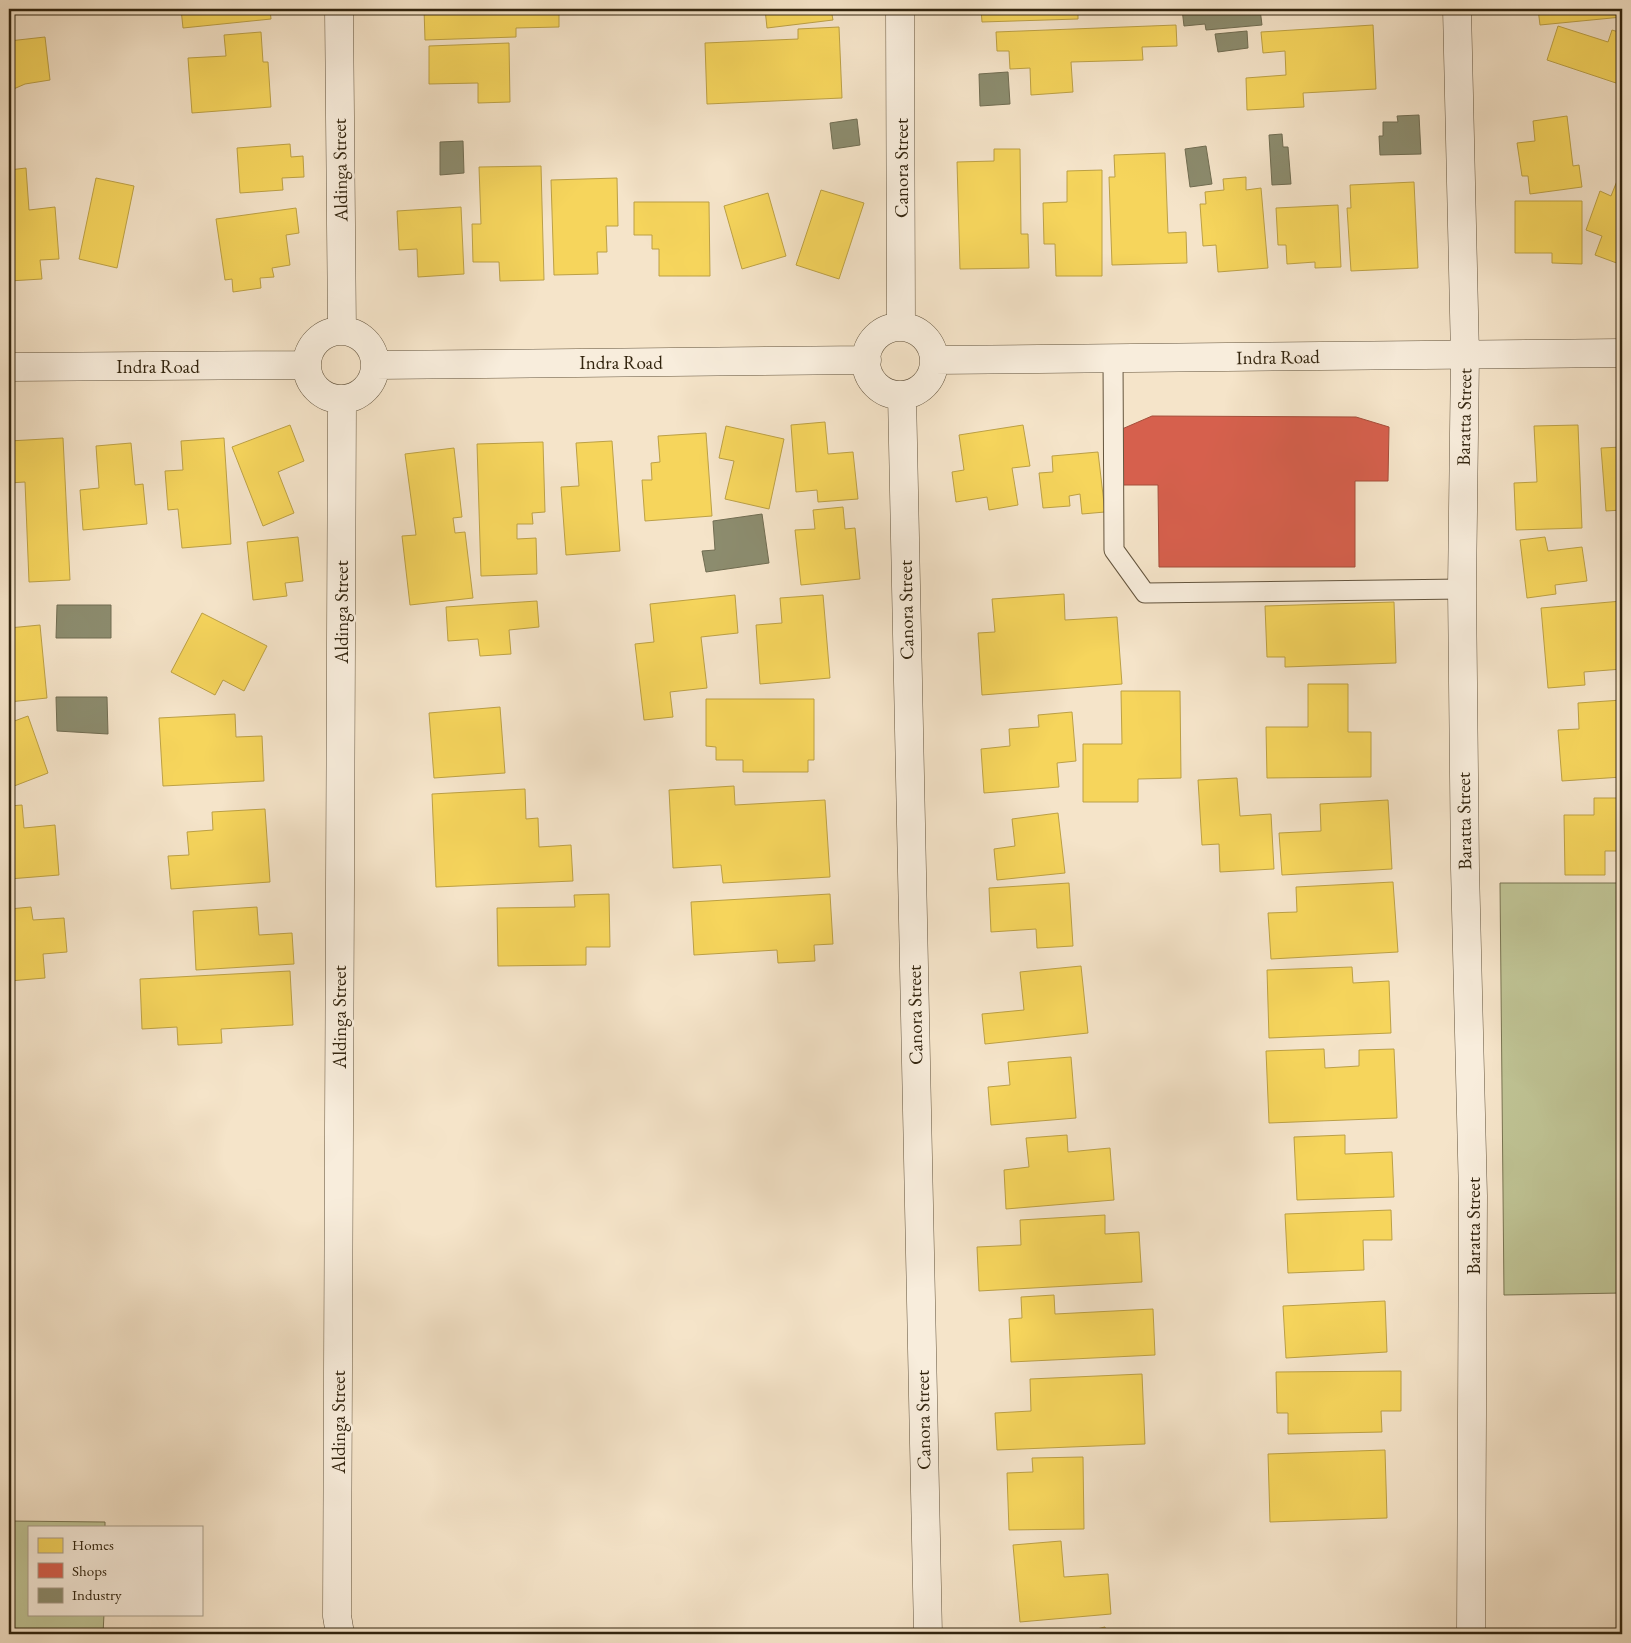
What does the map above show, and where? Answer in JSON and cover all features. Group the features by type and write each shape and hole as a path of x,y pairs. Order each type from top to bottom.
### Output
{"street":[{"name":"Aldinga Street","path":"339,9 342,331"},
{"name":"Canora Street","path":"900,9 901,327"},
{"name":"Baratta Street","path":"1457,9 1464,355 1462,589 1465,868 1473,1196 1471,1634"},
{"path":"901,327 920,334 928,341 934,360 933,370 921,388 902,395 881,389 868,371 866,360 868,350 881,333 901,327"},
{"path":"342,331 352,333 365,341 374,354 375,365 374,375 362,392 342,399 332,398 318,389 309,376 307,365 314,345 322,337 342,331"},
{"name":"Indra Road","path":"934,360 1622,353"},
{"name":"Indra Road","path":"375,365 866,360"},
{"name":"Indra Road","path":"9,367 307,365"},
{"name":"Canora Street","path":"902,395 928,1634"},
{"name":"Aldinga Street","path":"340,1634 337,1606 342,399"}],"lane":[{"path":"1113,359 1114,550 1145,594 1462,589"}],"green space":[{"path":"1500,883 1622,883 1622,1293 1504,1295"},
{"path":"9,1521 105,1522 105,1526 28,1526 28,1616 104,1616 103,1634 9,1634"}],"building: Homes":[{"path":"181,9 270,9 271,19 183,28"},
{"path":"424,9 559,9 559,27 516,28 516,37 425,40"},
{"path":"765,9 831,9 833,20 767,28"},
{"path":"981,9 1078,9 1078,19 982,22"},
{"path":"1538,9 1622,9 1622,17 1540,25"},
{"path":"1176,25 1177,46 1142,47 1143,60 1071,62 1073,92 1031,95 1030,68 1010,69 1009,51 997,51 996,32"},
{"path":"1373,25 1376,89 1303,93 1304,107 1247,110 1246,78 1286,75 1285,51 1263,53 1261,32"},
{"path":"1558,26 1608,42 1612,30 1622,33 1622,85 1547,60"},
{"path":"839,27 842,98 707,104 705,43 798,39 798,29"},
{"path":"261,32 263,62 268,62 271,107 192,113 188,58 226,56 224,35"},
{"path":"45,37 50,80 25,84 9,91 9,41"},
{"path":"509,43 510,102 478,103 478,83 429,84 429,46"},
{"path":"1567,116 1573,166 1579,165 1582,187 1530,194 1528,176 1522,176 1517,143 1535,141 1533,121"},
{"path":"290,144 291,157 303,156 304,177 282,178 283,190 240,193 237,148"},
{"path":"994,149 1020,149 1021,234 1028,234 1029,268 960,269 957,162 994,161"},
{"path":"1165,153 1168,233 1186,232 1187,263 1112,265 1109,177 1115,177 1114,155"},
{"path":"541,166 544,280 500,281 499,262 473,262 472,224 481,224 479,167"},
{"path":"26,168 29,210 55,207 59,259 40,260 42,279 9,281 9,170"},
{"path":"1102,170 1102,276 1056,276 1055,244 1044,244 1043,203 1067,202 1067,171"},
{"path":"1619,176 1622,177 1622,265 1595,255 1602,236 1586,230 1600,191 1611,196"},
{"path":"1246,177 1246,190 1261,188 1268,268 1218,272 1216,245 1203,246 1200,204 1206,204 1205,192 1224,190 1223,179"},
{"path":"96,178 134,186 117,268 79,259"},
{"path":"617,178 618,226 606,226 607,252 597,252 598,274 554,275 551,180"},
{"path":"1414,182 1418,268 1351,271 1347,208 1351,208 1350,185"},
{"path":"821,190 864,203 839,279 796,265"},
{"path":"768,193 786,256 742,269 724,206"},
{"path":"1515,201 1582,201 1582,264 1552,263 1552,253 1515,253"},
{"path":"634,202 709,202 710,276 659,276 659,249 652,249 652,235 634,235"},
{"path":"1338,205 1341,267 1315,268 1315,262 1287,264 1286,245 1278,245 1276,208"},
{"path":"461,207 464,274 418,277 417,249 399,250 397,211"},
{"path":"296,208 299,233 286,235 290,265 272,268 274,277 260,278 261,288 233,292 232,279 225,280 216,219"},
{"path":"825,422 828,454 853,452 858,499 818,502 817,490 796,492 791,425"},
{"path":"290,425 304,461 278,472 294,513 263,526 232,447"},
{"path":"1023,425 1030,466 1012,468 1018,505 989,510 987,497 956,502 952,472 964,470 959,435"},
{"path":"1578,425 1582,528 1516,530 1514,483 1537,482 1534,426"},
{"path":"726,426 784,439 769,509 725,499 734,461 719,458"},
{"path":"706,433 712,516 645,521 642,480 652,480 651,463 660,462 658,436"},
{"path":"63,438 70,580 29,582 25,482 9,483 9,441"},
{"path":"224,438 231,544 182,548 178,509 168,510 165,471 183,470 181,441"},
{"path":"612,441 620,551 566,555 561,487 579,486 576,443"},
{"path":"543,442 545,512 532,513 533,524 517,524 517,539 536,538 537,574 481,576 477,444"},
{"path":"131,443 135,485 143,484 147,524 83,530 80,490 99,488 96,446"},
{"path":"1622,447 1622,510 1606,511 1601,448"},
{"path":"454,448 462,517 453,518 455,533 465,532 473,598 410,605 402,536 416,535 405,454"},
{"path":"1098,452 1105,512 1082,514 1080,494 1069,496 1070,506 1043,508 1039,473 1053,472 1052,456"},
{"path":"843,507 845,529 855,528 860,579 801,585 795,530 815,529 813,510"},
{"path":"298,537 303,581 285,583 287,596 253,600 247,542"},
{"path":"1545,537 1548,551 1582,547 1587,581 1555,585 1556,594 1527,598 1520,540"},
{"path":"1064,594 1065,620 1117,617 1122,684 982,695 978,633 995,632 992,599"},
{"path":"735,595 738,633 701,637 707,688 670,692 673,717 644,720 635,644 654,642 650,604"},
{"path":"823,595 830,678 760,684 756,625 782,623 780,598"},
{"path":"537,601 539,627 509,630 511,654 480,656 478,639 448,641 446,607"},
{"path":"1622,601 1622,669 1584,672 1585,685 1548,688 1541,608"},
{"path":"1394,602 1396,663 1285,667 1285,657 1267,657 1265,606"},
{"path":"202,613 267,646 244,691 223,680 215,695 171,672"},
{"path":"40,625 47,698 9,702 9,628"},
{"path":"1308,684 1348,684 1348,732 1371,732 1371,777 1267,778 1266,727 1308,727"},
{"path":"1121,691 1180,691 1181,778 1138,779 1138,802 1083,802 1083,744 1122,744"},
{"path":"706,699 814,699 814,760 808,760 808,772 743,772 743,760 716,760 716,747 706,746"},
{"path":"1622,700 1622,777 1562,781 1558,730 1579,729 1578,703"},
{"path":"500,707 505,773 434,778 429,713"},
{"path":"1072,712 1076,761 1057,763 1059,787 984,793 981,749 1010,746 1009,729 1039,727 1038,715"},
{"path":"235,714 236,737 262,736 264,781 163,786 159,718"},
{"path":"28,716 48,773 9,788 9,723"},
{"path":"1237,778 1240,816 1271,814 1274,869 1220,872 1219,844 1202,845 1198,780"},
{"path":"734,786 735,805 825,800 830,877 723,883 721,865 673,868 669,790"},
{"path":"525,789 526,819 538,818 539,847 571,845 573,881 436,887 432,794"},
{"path":"1594,798 1622,798 1622,851 1605,851 1605,875 1565,875 1564,815 1594,815"},
{"path":"1388,800 1392,869 1282,875 1279,833 1321,831 1320,804"},
{"path":"22,805 24,828 55,825 59,875 9,879 9,806"},
{"path":"265,809 270,882 171,889 168,856 189,855 187,832 213,830 212,812"},
{"path":"1058,813 1065,873 997,880 994,849 1015,846 1012,819"},
{"path":"1393,882 1398,952 1271,959 1268,913 1297,912 1296,887"},
{"path":"1069,883 1073,946 1037,948 1036,929 991,932 989,888"},
{"path":"609,894 610,947 586,947 586,965 498,966 497,908 575,907 574,895"},
{"path":"830,894 833,944 814,945 815,961 778,963 777,950 694,955 691,902"},
{"path":"31,907 33,920 64,918 67,952 43,954 45,978 9,981 9,909"},
{"path":"257,907 259,935 292,933 294,964 196,970 193,911"},
{"path":"1081,966 1088,1033 985,1044 982,1014 1024,1010 1020,972"},
{"path":"1352,967 1353,983 1389,981 1391,1033 1269,1038 1267,970"},
{"path":"290,971 293,1025 221,1029 222,1043 178,1045 177,1027 142,1029 140,979"},
{"path":"1324,1049 1325,1068 1359,1066 1359,1050 1394,1049 1397,1118 1269,1123 1266,1051"},
{"path":"1071,1057 1076,1118 991,1125 988,1087 1010,1085 1008,1062"},
{"path":"1067,1135 1068,1152 1110,1148 1114,1200 1006,1209 1004,1170 1029,1167 1026,1138"},
{"path":"1345,1135 1345,1154 1392,1152 1394,1197 1297,1200 1294,1137"},
{"path":"1391,1210 1392,1240 1363,1240 1364,1270 1288,1273 1285,1214"},
{"path":"1105,1215 1105,1234 1139,1232 1142,1282 979,1291 977,1247 1021,1245 1020,1220"},
{"path":"1054,1295 1055,1314 1153,1309 1155,1355 1011,1362 1009,1319 1022,1318 1021,1297"},
{"path":"1385,1301 1387,1352 1286,1358 1283,1306"},
{"path":"1401,1371 1401,1411 1381,1411 1382,1432 1288,1434 1288,1413 1277,1413 1276,1372"},
{"path":"1142,1374 1145,1444 997,1450 995,1413 1031,1411 1030,1379"},
{"path":"1385,1450 1387,1518 1270,1522 1268,1454"},
{"path":"1083,1457 1084,1529 1009,1530 1007,1473 1033,1472 1032,1458"},
{"path":"1061,1541 1064,1577 1108,1574 1111,1614 1020,1622 1013,1545"},
{"path":"1105,1627 1107,1634 1076,1634"}],"building: Shops":[{"path":"1152,416 1356,417 1389,427 1388,481 1355,481 1355,567 1159,567 1158,485 1122,485 1122,429"}],"building: Industry":[{"path":"1182,9 1260,9 1262,25 1206,30 1205,24 1184,26"},
{"path":"1247,31 1248,48 1218,52 1215,34"},
{"path":"1008,72 1010,104 980,106 979,74"},
{"path":"1419,115 1421,154 1380,155 1379,136 1383,136 1383,122 1398,122 1397,116"},
{"path":"857,119 860,145 833,149 830,123"},
{"path":"1282,134 1283,147 1288,147 1291,184 1272,185 1269,135"},
{"path":"463,141 464,173 440,175 440,142"},
{"path":"1206,146 1212,184 1190,187 1185,149"},
{"path":"762,514 769,563 706,572 702,551 715,550 713,521"},
{"path":"57,605 111,605 111,638 56,638"},
{"path":"56,697 107,697 108,734 57,731"}]}
